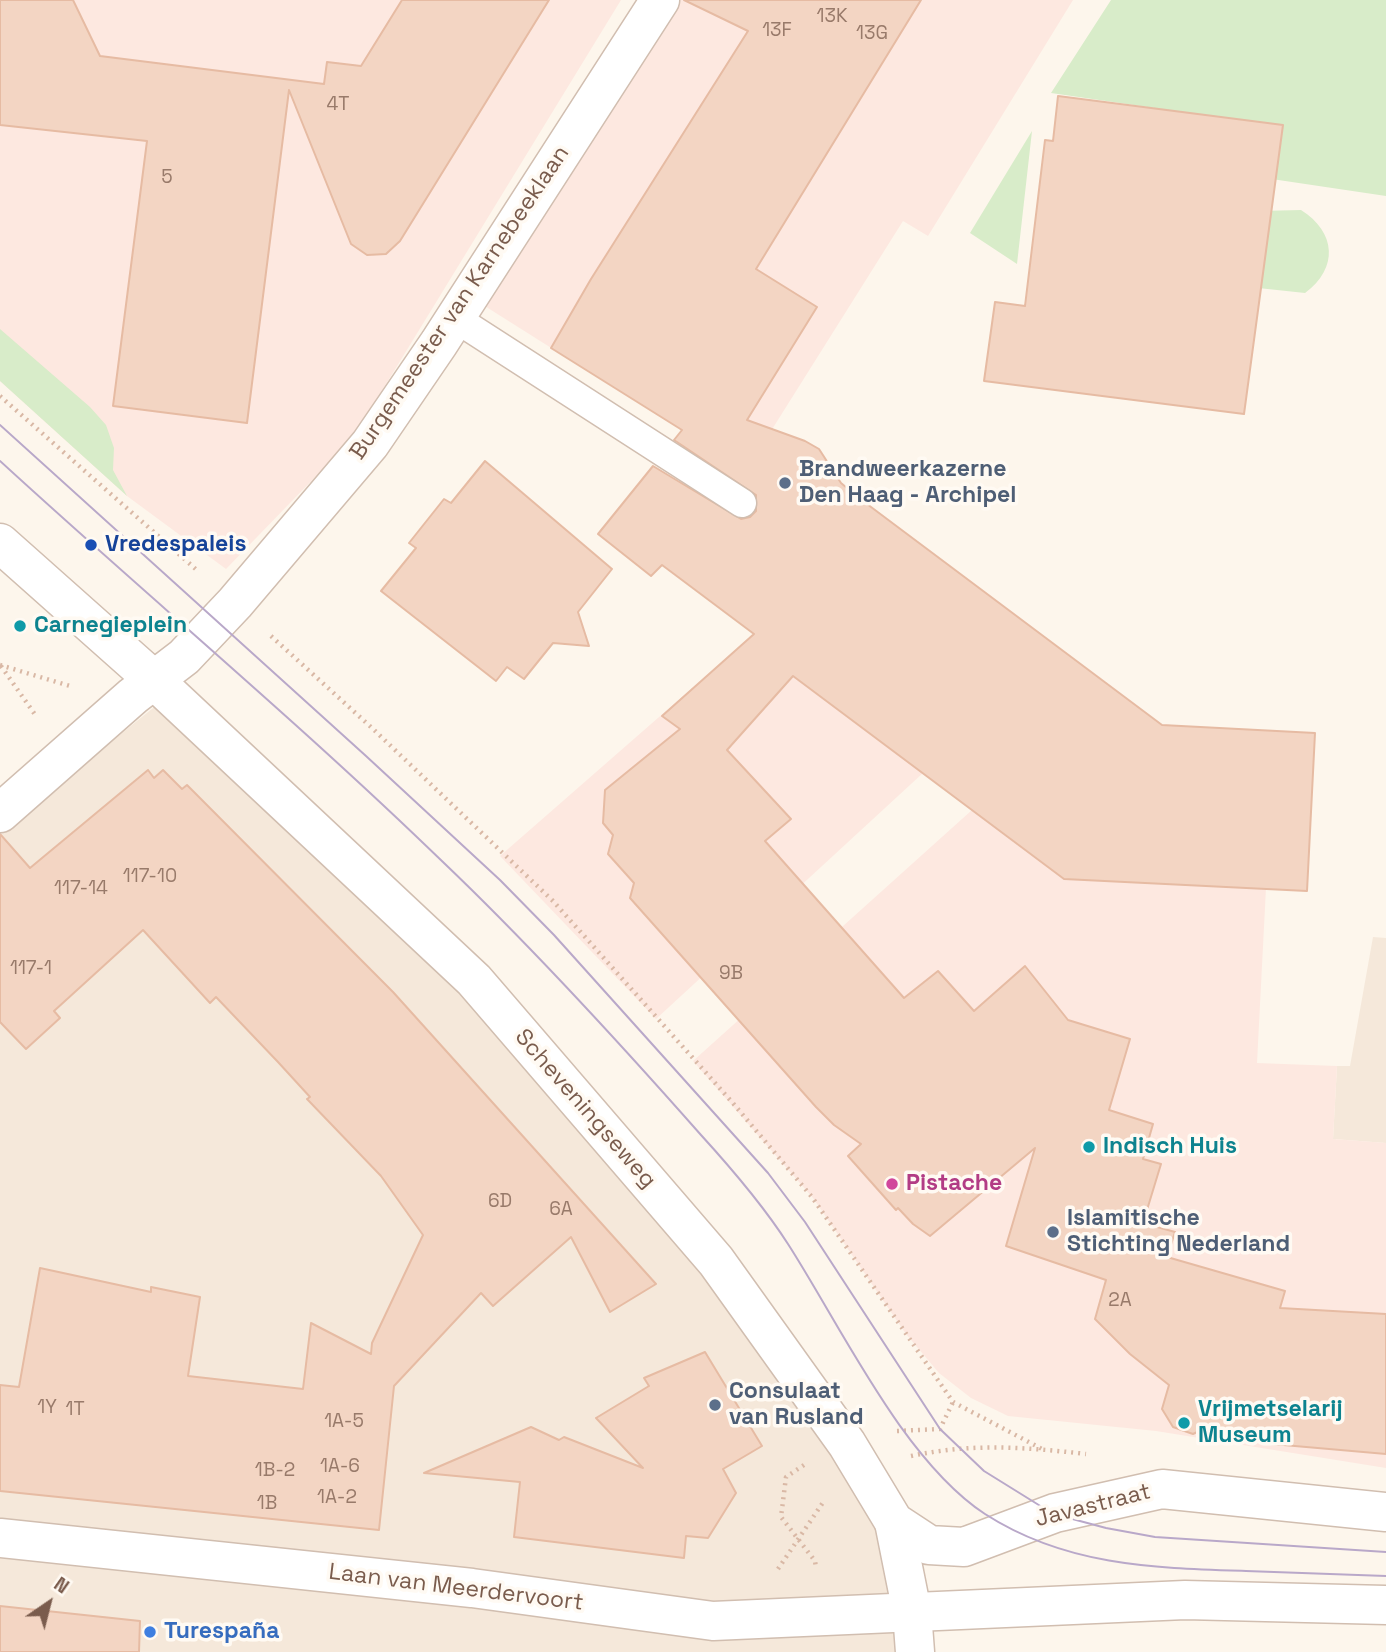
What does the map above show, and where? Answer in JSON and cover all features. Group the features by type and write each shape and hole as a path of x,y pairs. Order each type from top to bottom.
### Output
{"street":[{"name":"Burgemeester van Karnebeeklaan","path":"0,813 143,688 184,657 235,603 370,444 455,318 660,0"},
{"path":"0,543 143,688"},
{"name":"Scheveningseweg","path":"143,688 474,980 716,1261 865,1474 894,1522 912,1612 915,1652"},
{"name":"Javastraat","path":"894,1522 929,1545 964,1547 1055,1513 1162,1489 1386,1512"},
{"name":"Laan van Meerdervoort","path":"0,1538 472,1588 713,1621 912,1612"},
{"path":"912,1612 1185,1600 1386,1605"}],"lane":[{"path":"455,318 742,503"}],"path":[{"path":"0,396 372,728 552,901 812,1197 953,1402 1042,1449 959,1447 888,1460 865,1474"},
{"path":"0,665 84,690 143,688"},
{"path":"0,665 48,733 68,753"}],"shaded area":[{"path":"0,0 621,0 353,438 226,569 127,496 0,381"},
{"path":"670,0 1073,0 928,236 903,221 754,458 716,452 480,303"},
{"path":"754,634 923,773 656,1019 500,856"},
{"path":"174,691 728,1262 893,1534 915,1652 0,1652 0,832"},
{"path":"972,810 1266,888 1257,1063 1337,1066 1333,1139 1386,1143 1386,1468 1156,1431 1008,1416 971,1398 939,1373 906,1334 813,1198 693,1061"},
{"path":"1373,937 1386,938 1386,1143 1333,1139 1337,1066 1350,1066"}],"green space":[{"path":"1111,0 1386,0 1386,196 1265,178 1272,125 1051,93"},
{"path":"1032,131 1017,264 970,233"},
{"path":"1301,210 1313,219 1327,239 1328,262 1324,273 1305,293 1249,287 1260,211"},
{"path":"0,329 90,407 106,425 114,448 113,470 127,496 0,381"}],"building":[{"path":"0,0 73,0 100,56 324,84 327,62 361,66 402,0 549,0 400,241 386,254 367,255 351,244 289,90 247,423 113,406 147,141 0,125"},
{"path":"684,0 921,0 756,269 817,307 747,420 805,441 819,449 841,483 859,498 1162,725 1315,733 1307,891 1064,879 793,676 727,750 791,819 765,841 904,998 938,971 974,1011 1025,966 1068,1020 1130,1039 1109,1110 1153,1124 1143,1159 1161,1164 1143,1223 1175,1232 1167,1257 1285,1291 1280,1308 1386,1314 1386,1454 1272,1444 1212,1425 1193,1434 1173,1427 1162,1409 1169,1385 1130,1354 1095,1319 1106,1280 1006,1246 1035,1148 930,1236 913,1224 898,1208 896,1210 848,1156 861,1144 834,1125 816,1107 630,898 634,883 608,854 613,835 603,823 605,790 680,729 662,716 754,634 662,565 651,576 598,534 653,466 741,519 750,517 756,511 756,495 674,440 682,430 551,348 591,279 748,31"},
{"path":"1058,96 1283,125 1244,414 984,381 995,302 1025,306 1045,140 1053,141"},
{"path":"485,461 612,569 578,612 589,646 553,643 524,679 507,667 496,681 381,591 416,548 409,543 444,499 451,503"},
{"path":"148,770 154,778 163,770 182,789 187,785 393,992 656,1284 610,1312 571,1237 493,1306 481,1293 394,1386 379,1530 0,1491 0,1385 19,1387 40,1268 151,1292 151,1287 200,1297 188,1376 303,1389 311,1323 371,1354 372,1343 423,1235 381,1176 307,1099 310,1097 278,1062 216,997 210,1003 143,930 54,1011 60,1018 26,1049 0,1022 0,834 30,868"},
{"path":"705,1352 762,1446 723,1469 736,1493 708,1538 686,1536 684,1558 514,1537 520,1482 424,1473 531,1427 559,1440 564,1437 643,1468 596,1418 649,1386 644,1378"},
{"path":"0,1606 140,1621 139,1652 0,1652"}],"tram line":[{"path":"0,425 366,756 500,880 554,935 768,1173 805,1222 940,1429 984,1471 1042,1507 1065,1517 1106,1528 1155,1537 1386,1552"},
{"path":"0,461 390,811 575,996 758,1201 788,1244 852,1352 901,1427 927,1461 955,1490 985,1514 1016,1531 1047,1544 1111,1561 1177,1568 1386,1576"}],"place":[{"name":"Brandweerkazerne Den Haag - Archipel","path":"785,483"},
{"name":"Vredespaleis","path":"91,545"},
{"name":"Carnegieplein","path":"20,626"},
{"name":"Indisch Huis","path":"1089,1147"},
{"name":"Pistache","path":"892,1184"},
{"name":"Islamitische Stichting Nederland","path":"1053,1232"},
{"name":"Consulaat van Rusland","path":"715,1405"},
{"name":"Vrijmetselarij Museum","path":"1184,1423"},
{"name":"Turespaña","path":"150,1632"}]}
